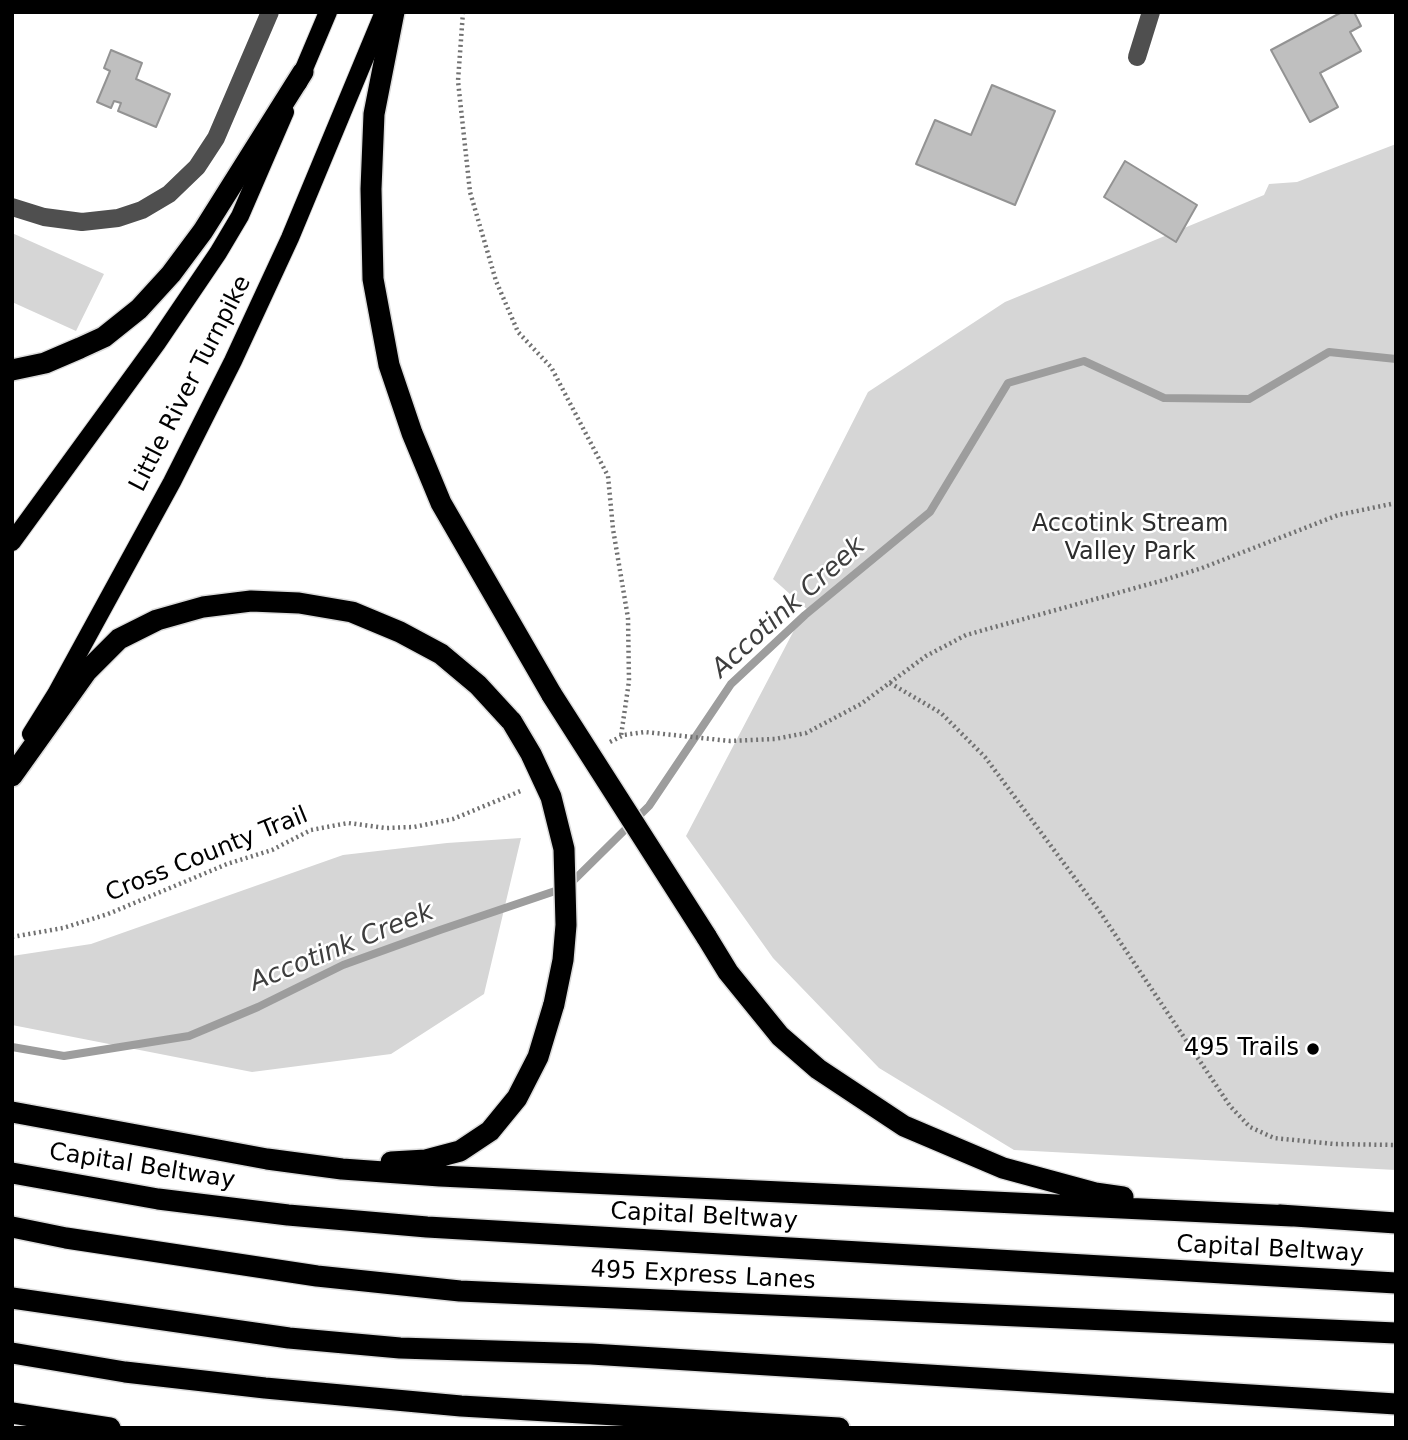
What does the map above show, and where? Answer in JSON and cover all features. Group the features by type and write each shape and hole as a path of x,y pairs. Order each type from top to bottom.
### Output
{"highway":[{"path":"394,12 374,114 371,189 373,279 389,365 412,433 441,503 552,695 728,972 780,1035 818,1069 904,1126 1003,1168 1096,1193 1184,1206 1292,1216"},
{"path":"12,370 44,363 104,337 139,309 171,274 203,231 303,72"},
{"path":"12,776 88,671 119,639 158,620 203,607 251,601 299,603 352,612 400,632 441,654 478,685 512,722 551,797 564,849 566,925 563,960 554,1004 538,1057 517,1098 490,1131 460,1151 426,1160 384,1163 267,1159"},
{"path":"12,1112 267,1159 342,1169 440,1177 593,1182 1396,1223"},
{"name":"Capital Beltway","path":"12,1173 171,1201 413,1226 1396,1283"},
{"name":"495 Express Lanes","path":"12,1227 79,1240 317,1276 460,1291 1396,1333"},
{"path":"12,1298 263,1335 400,1348 604,1355 1396,1404"},
{"path":"12,1353 125,1372 278,1390 461,1406 839,1428"},
{"path":"12,1413 110,1428"}],"main road":[{"name":"Little River Turnpike","path":"12,542 218,253 240,216 256,181 328,12"},
{"name":"Little River Turnpike","path":"12,764 56,694 172,482 233,361 290,238 384,12"}],"street":[{"path":"12,207 44,217 82,222 118,218 142,210 169,194 197,167 216,138 270,12"},
{"path":"1137,57 1151,12"}],"path":[{"path":"463,12 458,81 470,192 496,282 518,332 551,367 608,476 613,529 628,618 629,681 621,737"},
{"path":"601,747 621,737 645,732 730,741 775,739 806,733 861,704 926,656 966,635 1164,580 1339,515 1396,503"},
{"path":"890,682 941,713 985,757 1100,912 1230,1106 1250,1127 1274,1138 1334,1144 1396,1145"},
{"name":"Cross County Trail","path":"12,937 63,928 108,914 227,864 272,850 311,830 348,823 386,828 414,827 453,819 526,789"}],"green space":[{"name":"Accotink Stream Valley Park","path":"1396,144 1396,1170 1014,1150 879,1068 773,958 686,836 801,617 808,610 773,579 868,392 1005,302 1264,195 1269,184 1297,182"},
{"path":"12,233 104,274 76,331 12,302"},
{"path":"521,838 484,994 391,1054 252,1072 12,1025 12,956 91,944 343,855"}],"building":[{"path":"1342,12 1354,12 1361,26 1350,32 1361,51 1320,73 1338,107 1310,122 1271,50"},
{"path":"111,50 142,63 136,79 170,94 156,127 118,111 121,103 114,101 111,108 97,102 110,71 104,68"},
{"path":"992,85 1055,111 1015,205 916,164 935,120 971,135"},
{"path":"1125,161 1197,205 1176,242 1104,197"}],"waterway":[{"name":"Accotink Creek","path":"12,1047 64,1056 189,1036 258,1007 343,965 567,887 649,806 731,684 805,615 930,512 1008,383 1084,361 1164,398 1249,399 1329,352 1396,359"}],"place":[{"name":"495 Trails","path":"1313,1049"}]}
